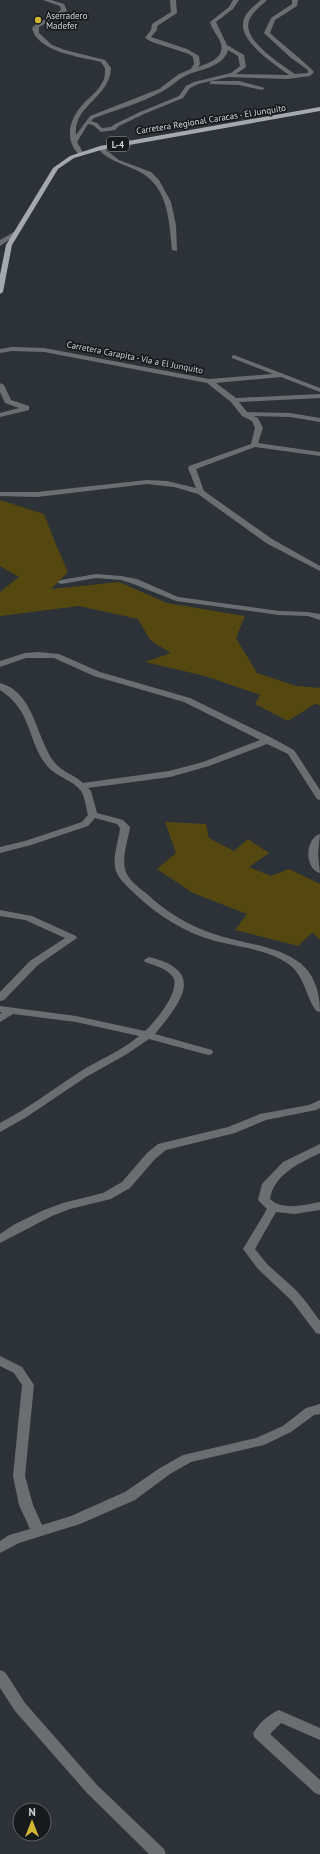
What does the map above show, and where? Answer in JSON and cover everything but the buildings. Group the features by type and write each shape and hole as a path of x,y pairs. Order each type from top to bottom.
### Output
{"main road":[{"name":"Carretera Regional Caracas - El Junquito","path":"0,292 9,245 56,168 72,157 100,148 157,136 320,110"}],"street":[{"path":"46,0 62,5 64,11 34,28 36,33 50,46 103,61 108,68 108,74 102,88 87,101 78,113 71,130 76,148 82,154"},
{"path":"173,0 174,13 154,25 154,30 148,38 155,42 190,51 196,56 197,64 192,71"},
{"path":"74,142 92,117 159,91 168,86 178,77 202,68 217,60 225,52 225,46 214,27 213,22 231,8 236,0"},
{"path":"264,0 252,12 245,24 246,31 252,42 294,76"},
{"path":"224,76 294,76 310,74 310,69 288,53 267,33 273,18 295,4 295,0"},
{"path":"87,122 94,124 101,130 113,129 117,125 181,97 188,87 196,83 233,74 243,67 241,55 225,46"},
{"path":"196,83 239,83 262,88"},
{"path":"100,148 108,157 153,175 170,202 175,250"},
{"path":"0,244 5,239 16,233"},
{"name":"Carretera Carapita - Vía a El Junquito","path":"0,351 12,349 44,350 209,382 234,400 245,414 255,420 259,428 254,445"},
{"path":"234,357 320,390"},
{"path":"209,382 282,375"},
{"path":"0,385 8,401 26,408 0,416"},
{"path":"234,400 320,396"},
{"path":"245,414 290,415 320,420"},
{"path":"201,492 192,468 254,445 320,454"},
{"path":"311,453 320,458"},
{"path":"0,494 36,496 124,483 149,482 201,492 269,541 320,569"},
{"path":"61,582 96,576 121,578 134,581 176,599 279,613 308,614 320,617"},
{"path":"0,664 25,656 56,656 97,674 187,700 291,752 320,796"},
{"path":"0,686 14,694 27,712 35,729 38,742 52,766 86,791 93,815"},
{"path":"81,786 170,774 206,764 269,740"},
{"path":"0,850 28,843 85,824 93,815"},
{"path":"93,815 120,822 125,827 124,842 119,859 121,872 138,892 160,910 180,923 210,936 262,950 292,962 307,976 320,1009"},
{"path":"320,837 314,844 312,855 313,862 320,870"},
{"path":"0,913 9,913 34,920 72,938 34,963 0,998"},
{"path":"0,1128 50,1098 83,1075 148,1035 172,1003 180,988 178,979 171,968 149,960"},
{"path":"0,1019 5,1009 76,1019 173,1041 208,1052"},
{"path":"0,1239 19,1227 48,1213 67,1206 107,1196 126,1185 143,1164 162,1147 231,1130 264,1117 312,1108 320,1104"},
{"path":"320,1148 287,1165 266,1187 264,1200 273,1208 294,1210 320,1206"},
{"path":"273,1208 249,1249 254,1260 266,1268 293,1295 320,1330"},
{"path":"3,1364 18,1370 28,1385 19,1476 26,1505 38,1531"},
{"path":"0,1548 14,1539 75,1520 130,1496 165,1471 188,1458 259,1442 286,1429 310,1411 320,1409"},
{"path":"0,1676 20,1707 87,1783 159,1854"},
{"path":"320,1734 279,1716 260,1734 320,1789"}],"shaded area":[{"path":"0,500 44,514 68,572 51,589 119,582 167,603 245,616 236,638 257,673 296,686 320,688 320,705 315,704 288,721 255,704 260,695 205,676 145,662 171,653 150,640 138,619 79,606 0,616 0,592 19,577 0,566"},
{"path":"165,822 206,824 209,838 234,851 248,839 269,853 249,867 271,876 289,869 320,884 320,939 312,933 298,946 235,930 247,914 193,893 157,869 176,853"}],"place":[{"name":"Aserradero Madefer","path":"38,20"}]}
